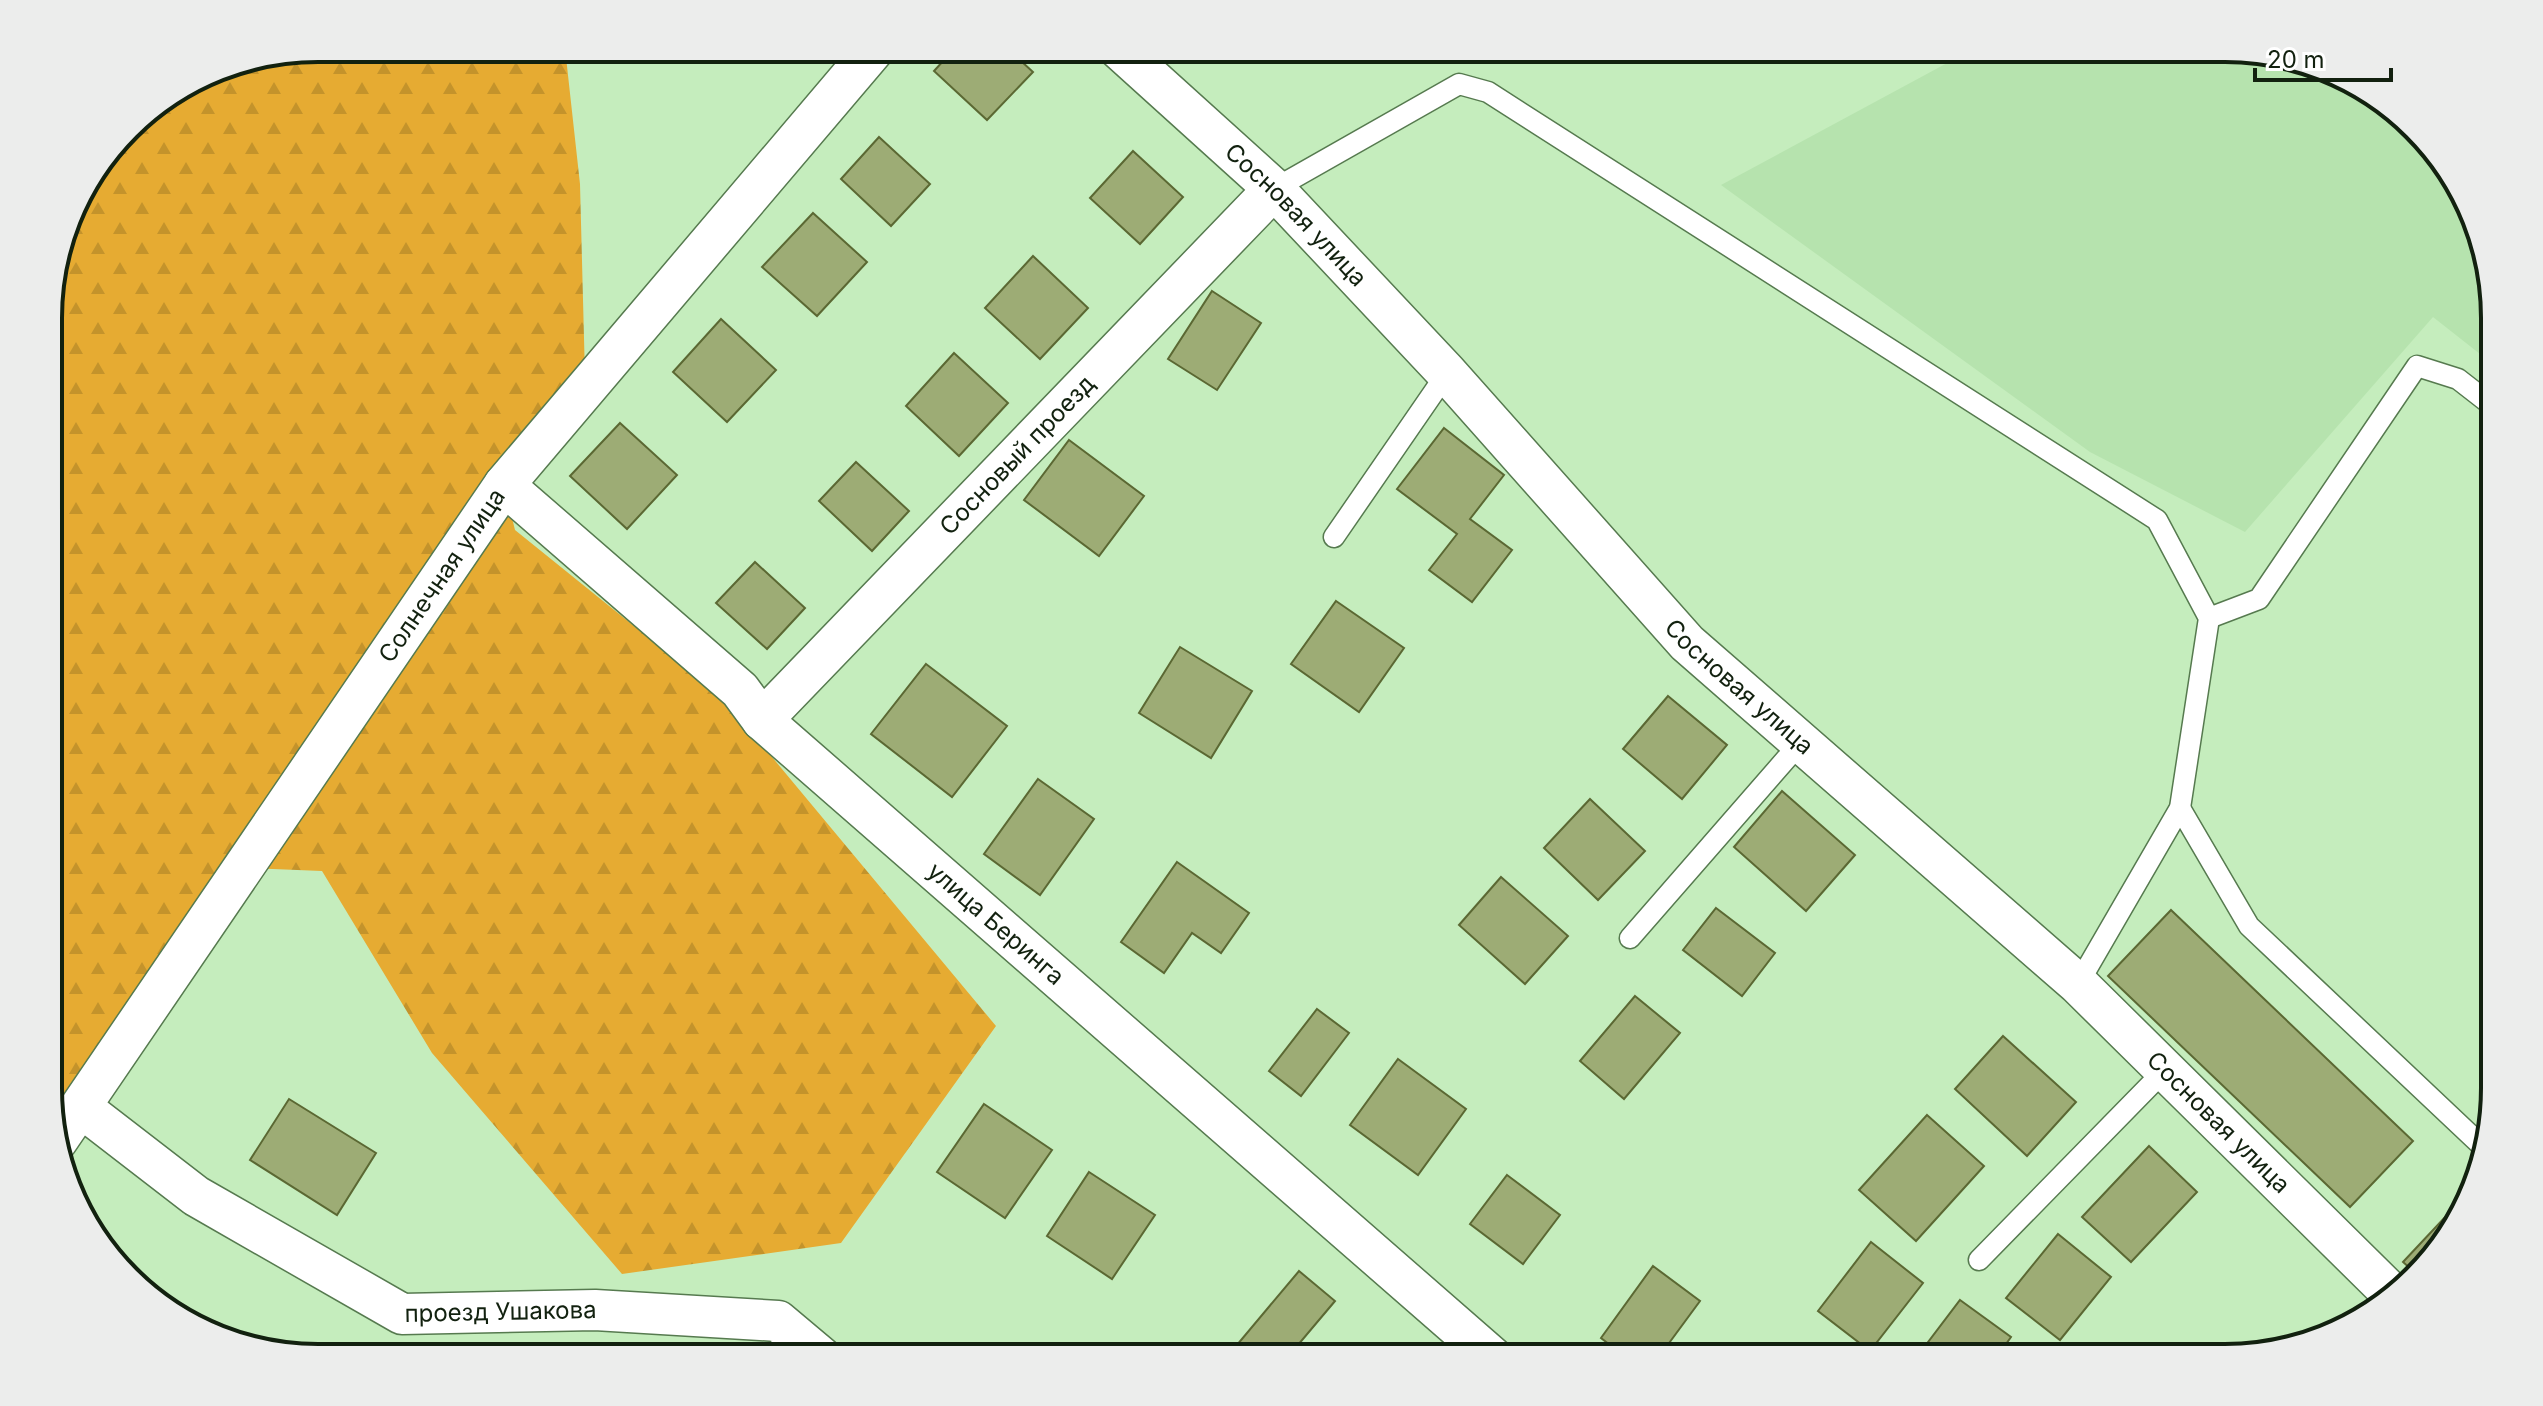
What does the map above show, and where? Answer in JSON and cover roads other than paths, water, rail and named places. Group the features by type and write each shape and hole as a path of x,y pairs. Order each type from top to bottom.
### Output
{"street":[{"name":"Солнечная улица","path":"66,1129 504,485 863,62"},
{"name":"Сосновая улица","path":"1133,62 1274,189 1447,373 1687,643 2078,984 2385,1287"},
{"name":"Сосновый проезд","path":"762,720 1274,189"},
{"name":"улица Беринга","path":"504,485 740,690 762,720 1476,1343"},
{"name":"проезд Ушакова","path":"82,1108 196,1196 402,1314 595,1310 778,1321 805,1344"}],"lane":[{"path":"1274,189 1459,84 1488,92 2157,520 2209,618 2180,808 2078,984"},
{"path":"2209,618 2259,599 2417,366 2458,379 2480,396"},
{"path":"1334,537 1447,373"},
{"path":"1630,938 1801,742"},
{"path":"2180,808 2249,926 2476,1140"},
{"path":"1979,1260 2165,1070"}]}
